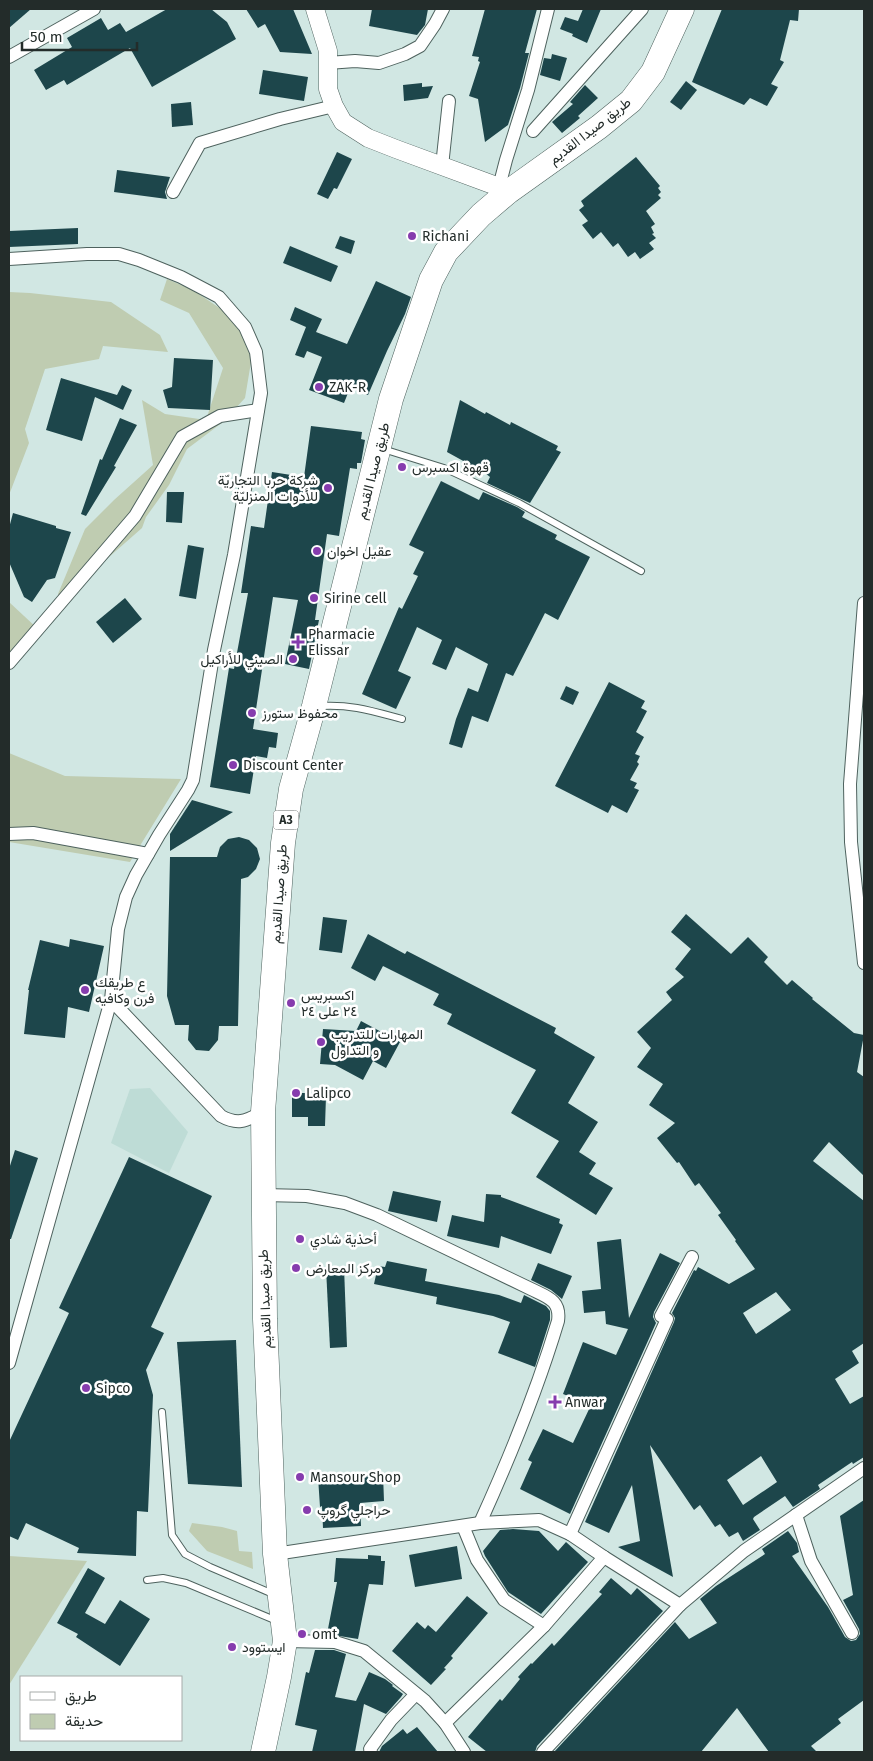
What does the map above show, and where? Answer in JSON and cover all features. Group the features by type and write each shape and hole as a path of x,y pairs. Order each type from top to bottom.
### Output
{"highway":[{"name":"طريق صيدا القديم","path":"263,1752 280,1677 284,1632 275,1554 265,1319 264,1112 283,843 291,788 314,706 391,399 431,280 446,252 504,190 599,127 631,101 653,72 682,9"}],"street":[{"path":"9,57 94,9"},
{"path":"315,9 328,51 328,89 334,106 343,122 353,130 396,149 504,190 506,160 528,90 548,9"},
{"path":"328,63 379,63 405,54 420,46 443,9"},
{"path":"533,131 642,9"},
{"path":"442,166 449,101"},
{"path":"173,192 200,143 280,119 334,106"},
{"path":"9,259 119,254 181,276 219,297 245,327 256,352 260,393 234,555 214,650 192,780 188,790 136,875 126,897 118,929 111,1000 9,1363"},
{"path":"9,663 135,516 182,437 220,416 258,410"},
{"path":"864,603 850,784 851,842 864,963"},
{"path":"9,834 33,833 148,854"},
{"path":"111,1000 221,1116 243,1122 264,1112"},
{"path":"263,1195 307,1196 345,1203 377,1214 531,1289 554,1301 558,1307 560,1313 542,1374 480,1523"},
{"path":"570,1534 667,1319 661,1316 692,1257"},
{"path":"543,1752 680,1605 744,1551 864,1468"},
{"path":"796,1515 811,1561 852,1633"},
{"path":"275,1554 480,1523 539,1520 570,1534 680,1605"},
{"path":"463,1526 477,1560 504,1600 544,1626"},
{"path":"445,1723 544,1626 604,1557"},
{"path":"284,1632 335,1642 364,1651 416,1694 445,1723 464,1752"},
{"path":"371,1752 370,1749 391,1720 416,1694"}],"lane":[{"path":"379,448 444,468 519,503 641,570"},
{"path":"314,706 339,705 359,707 402,719"},
{"path":"162,1412 172,1535 185,1554 210,1567 280,1596"},
{"path":"147,1580 163,1578 186,1583 284,1632"}],"shaded area":[{"path":"150,1088 188,1132 169,1173 111,1143 130,1089"}],"green space":[{"path":"167,279 193,290 249,328 253,350 245,398 223,422 187,449 169,485 146,517 142,528 59,601 58,594 85,529 153,465 142,400 165,414 206,420 223,368 189,313 160,300"},
{"path":"9,292 111,302 160,335 168,352 103,346 99,359 45,369 25,429 29,443 9,495"},
{"path":"9,602 38,629 9,653"},
{"path":"9,753 65,776 181,779 130,862 9,842"},
{"path":"192,1523 237,1531 239,1551 252,1552 253,1569 207,1551 189,1531"},
{"path":"9,1556 87,1561 9,1685"}],"building":[{"path":"9,9 31,9 9,28"},
{"path":"167,9 211,9 227,22 236,39 152,87 130,48 67,85 64,80 46,90 34,70 72,47 67,38 101,18 108,30 120,23 126,32"},
{"path":"246,9 293,9 312,54 280,52 265,24 258,28"},
{"path":"372,9 428,9 425,25 417,35 369,26"},
{"path":"485,9 537,9 525,53 529,53 508,125 485,142 478,99 469,96 480,62 478,61 479,57 472,56"},
{"path":"583,9 601,9 587,43 572,36 573,34 560,29 565,17 578,21"},
{"path":"722,9 799,9 798,21 790,20 780,60 784,62 771,84 778,87 767,106 750,98 744,105 692,82"},
{"path":"552,54 567,58 560,81 540,75 544,58 551,59"},
{"path":"263,70 308,77 304,101 259,94"},
{"path":"686,81 697,90 681,110 670,102"},
{"path":"422,83 422,87 433,86 428,98 404,101 403,85"},
{"path":"585,85 598,98 578,116 580,118 562,133 552,122 573,104 570,102"},
{"path":"191,102 193,125 172,127 171,104"},
{"path":"337,152 352,159 337,189 334,188 328,199 317,194"},
{"path":"636,157 660,186 658,188 661,192 658,195 661,198 646,211 655,224 651,227 654,233 652,234 656,238 649,243 654,249 640,259 635,252 628,257 618,243 613,247 601,232 593,239 582,225 588,221 579,210 584,206 581,201"},
{"path":"117,170 170,177 165,192 167,199 114,192"},
{"path":"78,228 78,244 9,247 9,231"},
{"path":"340,236 355,241 351,254 335,248"},
{"path":"290,246 338,266 331,282 283,263"},
{"path":"376,281 411,297 368,395 350,388 344,403 309,390 322,357 307,351 304,358 295,355 306,327 290,320 295,307 322,319 316,332 347,344"},
{"path":"174,358 213,360 210,410 168,408 163,390 172,387"},
{"path":"61,378 117,395 122,385 132,390 123,410 95,397 82,441 46,430"},
{"path":"460,400 485,414 486,412 510,425 511,422 558,446 556,450 561,452 530,503 487,483 490,477 485,473 447,452"},
{"path":"120,418 137,425 114,466 116,467 86,516 81,514 100,459 102,460"},
{"path":"311,426 362,432 361,439 365,440 361,463 357,463 357,469 350,468 339,536 327,534 315,620 319,620 309,669 285,664 298,600 273,597 253,729 278,733 276,748 269,747 267,758 256,756 250,794 210,787 229,668 234,669 248,593 241,593 251,526 264,528 272,472 304,477"},
{"path":"441,481 479,500 483,492 517,507 525,512 522,517 557,535 555,539 590,557 558,620 545,613 513,676 506,673 488,722 472,716 462,748 449,744 456,719 468,688 478,692 488,664 456,647 446,670 432,664 442,640 417,627 398,671 411,677 396,709 362,694 399,607 402,609 418,576 413,574 424,552 409,545"},
{"path":"167,492 184,492 182,523 166,522"},
{"path":"13,513 71,532 55,578 47,580 32,602 24,597 9,562 9,528"},
{"path":"188,545 204,548 196,599 179,596"},
{"path":"125,598 142,619 113,643 96,622"},
{"path":"609,682 645,701 641,708 647,711 636,732 644,737 635,754 640,756 637,762 639,764 630,780 637,783 634,788 639,790 627,813 612,805 608,813 555,786"},
{"path":"566,686 579,692 573,705 560,699"},
{"path":"192,800 233,812 170,851 170,834"},
{"path":"239,837 249,840 257,848 260,859 256,869 248,877 241,879 238,1026 219,1026 218,1040 209,1051 196,1050 188,1040 189,1025 175,1025 167,996 170,857 217,857 220,847 228,839"},
{"path":"686,914 731,954 748,937 768,957 764,962 787,985 792,980 854,1033 864,1035 857,1072 864,1077 864,1176 829,1142 813,1161 864,1201 864,1343 852,1351 859,1363 835,1379 850,1404 864,1396 864,1457 853,1464 852,1462 818,1485 820,1489 793,1507 785,1496 754,1517 753,1519 760,1530 743,1541 738,1532 729,1537 720,1524 715,1527 700,1505 694,1510 650,1445 673,1577 618,1547 640,1541 632,1485 609,1533 585,1522 674,1322 675,1318 672,1313 694,1270 696,1271 698,1267 729,1284 755,1269 718,1215 721,1213 699,1183 695,1186 679,1162 677,1163 657,1138 675,1123 649,1105 663,1084 637,1067 651,1048 637,1032 672,1000 666,992 684,977 675,969 691,949 671,932","holes":["776,1292 791,1310 756,1334 743,1313","761,1456 777,1482 743,1505 727,1480"]},
{"path":"323,917 347,920 342,953 319,950"},
{"path":"368,934 405,954 407,951 556,1028 554,1033 595,1057 568,1103 598,1122 579,1152 596,1163 589,1174 613,1188 596,1215 536,1177 559,1141 511,1113 536,1070 447,1024 452,1014 433,1005 439,994 383,966 375,981 351,968"},
{"path":"70,939 104,946 89,1012 68,1007 65,1038 24,1034 28,990 40,940 69,947"},
{"path":"361,1021 400,1042 386,1068 373,1061 363,1080 335,1065 320,1064 323,1029 356,1031"},
{"path":"292,1093 326,1096 325,1126 308,1126 308,1117 292,1117"},
{"path":"15,1150 38,1158 11,1239 9,1239 9,1169"},
{"name":"Sipco","path":"129,1157 212,1196 151,1327 164,1333 146,1370 153,1395 148,1512 137,1511 136,1556 77,1553 79,1548 26,1523 18,1540 9,1536 9,1442 69,1313 59,1308"},
{"path":"393,1191 441,1201 437,1222 388,1211"},
{"path":"486,1194 501,1195 501,1197 560,1219 559,1223 563,1225 551,1254 501,1236 499,1248 447,1236 452,1215 484,1222"},
{"path":"621,1239 629,1318 660,1253 680,1263 654,1312 653,1317 656,1323 570,1514 520,1489 532,1462 528,1460 543,1429 573,1443 591,1405 563,1394 583,1342 616,1355 628,1329 606,1324 605,1311 584,1313 582,1291 601,1289 597,1242"},
{"path":"387,1261 427,1269 425,1281 499,1295 521,1303 524,1295 546,1306 550,1311 550,1320 535,1367 498,1353 510,1322 493,1316 436,1304 437,1297 374,1284 378,1266 385,1267"},
{"path":"538,1263 572,1276 562,1299 551,1290 531,1280"},
{"path":"344,1267 347,1347 330,1348 326,1268"},
{"path":"236,1340 242,1487 188,1484 177,1342"},
{"path":"383,1474 384,1501 360,1503 361,1526 323,1528 318,1477"},
{"path":"864,1500 864,1700 838,1719 841,1723 811,1746 817,1752 769,1752 737,1708 701,1752 554,1752 675,1622 689,1639 717,1623 700,1599 716,1586 765,1554 762,1549 788,1531 797,1543 799,1552 792,1556 828,1607 845,1637 851,1641 856,1640 860,1634 859,1629 843,1600 853,1595 840,1516"},
{"path":"500,1530 539,1531 558,1551 566,1542 588,1562 541,1614 508,1592 483,1551"},
{"path":"457,1546 462,1579 415,1587 409,1555"},
{"path":"368,1555 381,1556 381,1561 385,1561 383,1585 369,1584 358,1639 327,1634 337,1582 334,1582 336,1558 368,1559"},
{"path":"88,1568 105,1578 85,1613 105,1624 120,1600 150,1619 120,1666 76,1637 78,1634 57,1623"},
{"path":"611,1578 631,1595 637,1588 663,1611 537,1746 535,1752 487,1752 468,1737 500,1699 502,1701 520,1679 518,1677 531,1663 552,1643 554,1646 602,1594 599,1592"},
{"path":"467,1596 488,1613 451,1656 453,1658 444,1668 446,1669 431,1685 392,1651 417,1622 425,1629 428,1625 436,1632"},
{"path":"315,1650 334,1650 346,1654 335,1697 356,1701 369,1672 385,1679 403,1694 386,1714 364,1704 355,1752 312,1752 317,1730 295,1725 306,1672 309,1673"},
{"path":"417,1727 438,1752 379,1752 382,1746 403,1729 407,1734"}],"place":[{"name":"Richani","path":"412,236"},
{"name":"ZAK-R","path":"319,387"},
{"name":"قهوة اكسبرس","path":"402,467"},
{"name":"شركة حربا التجاريّة للأدوات المنزليّة","path":"328,488"},
{"name":"عقيل اخوان","path":"317,551"},
{"name":"Sirine cell","path":"314,598"},
{"name":"Pharmacie Elissar","path":"298,642"},
{"name":"الصيني للأراكيل","path":"293,659"},
{"name":"محفوظ ستورز","path":"252,713"},
{"name":"Discount Center","path":"233,765"},
{"name":"ع طريقك فرن وكافيه","path":"85,990"},
{"name":"اكسبريس ٢٤ على ٢٤","path":"291,1003"},
{"name":"المهارات للتدريب و التداول","path":"321,1042"},
{"name":"Lalipco","path":"296,1093"},
{"name":"أحذية شادي","path":"300,1239"},
{"name":"مركز المعارض","path":"296,1268"},
{"name":"Sipco","path":"86,1388"},
{"name":"Anwar","path":"555,1402"},
{"name":"Mansour Shop","path":"300,1477"},
{"name":"حراجلي گروپ","path":"307,1510"},
{"name":"omt","path":"302,1634"},
{"name":"ايستوود","path":"232,1647"}]}
